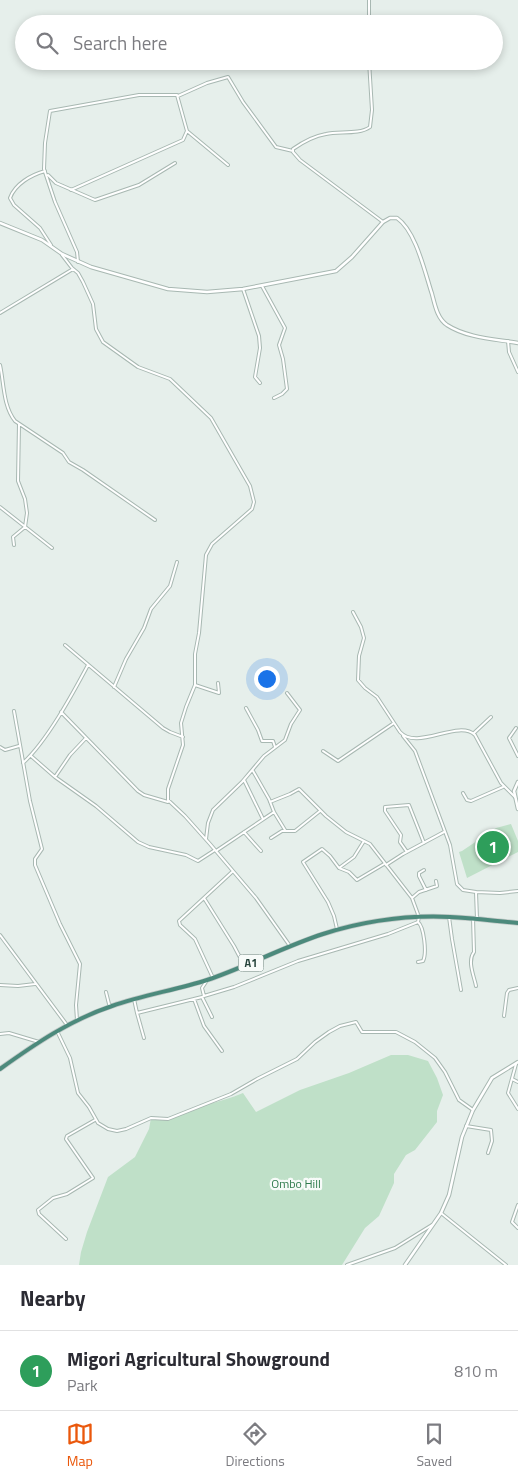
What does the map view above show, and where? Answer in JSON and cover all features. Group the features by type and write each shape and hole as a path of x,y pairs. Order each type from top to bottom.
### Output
{"highway":[{"name":"A1","path":"0,1069 56,1031 77,1020 134,999 208,980 290,946 337,930 379,921 450,917 518,923"}],"street":[{"path":"369,0 369,15"},
{"path":"293,151 304,142 319,136 368,128 372,119 369,70"},
{"path":"78,262 77,252 56,204 46,172 45,142 50,111 139,95 178,96 207,83 228,77 243,102 276,147 293,151"},
{"path":"178,96 187,131 228,165"},
{"path":"71,190 182,140 187,131"},
{"path":"293,151 294,155 300,160 383,222"},
{"path":"46,172 56,183 82,196 97,200 139,185 175,163"},
{"path":"46,172 28,177 10,198 14,205 40,228 51,246"},
{"path":"0,223 28,234 78,262 120,276 168,289 208,292 243,290 336,271 346,263 383,222 390,218 397,218 408,228 423,266 436,308 444,323 463,332 518,343"},
{"path":"62,254 80,274 91,299 96,329 103,342 138,367 170,379 190,399 205,410 252,490 254,504 250,511 212,544 206,554 199,633 195,648 195,685 182,723 182,748 168,789 168,802"},
{"path":"0,313 73,268"},
{"path":"262,286 285,328 279,345 287,388 285,392 274,398"},
{"path":"243,290 259,336 260,348 255,378 260,383"},
{"path":"508,341 509,352 518,372"},
{"path":"0,365 2,383 11,413 19,424 63,453 69,462 156,520"},
{"path":"14,545 13,537 25,526 27,518 26,504 18,481 19,424"},
{"path":"0,507 52,548"},
{"path":"114,687 126,659 144,628 151,609 170,586 177,562"},
{"path":"353,612 364,636 359,656 358,680 377,697 414,751 452,849 457,884 462,890 490,894 518,891"},
{"path":"65,645 167,731 183,737"},
{"path":"23,763 31,756 61,712 88,665"},
{"path":"195,685 220,693 218,683"},
{"path":"206,839 208,823 212,812 244,780 262,758 286,737 291,724 300,712 287,693"},
{"path":"246,708 262,741 273,741 275,747"},
{"path":"14,711 32,813 42,848 34,859 35,865 60,924 80,964 76,1000 77,1020"},
{"path":"61,712 140,793 168,802 185,816 256,898 290,946"},
{"path":"474,733 491,717"},
{"path":"323,751 338,761 394,723"},
{"path":"516,728 508,738 518,756"},
{"path":"403,735 423,737 463,731 474,733"},
{"path":"474,733 504,786 515,797"},
{"path":"55,777 70,755 86,738"},
{"path":"0,748 5,750 19,746"},
{"path":"31,756 55,777 96,806 135,840 146,846 186,855 198,861 274,812"},
{"path":"252,770 285,830 295,831 321,810"},
{"path":"244,780 263,819"},
{"path":"518,782 515,788 518,808"},
{"path":"463,793 466,800 471,801 504,786"},
{"path":"270,802 288,795 299,788 346,832 369,843 412,898 422,925 426,955 422,962 418,962"},
{"path":"407,852 400,842 401,835 385,811 385,807 409,805 424,843"},
{"path":"271,838 285,830"},
{"path":"244,832 261,851"},
{"path":"337,930 328,902 303,862 322,849 339,868 349,872 358,880 445,832"},
{"path":"339,868 354,858 364,841"},
{"path":"424,870 418,875 426,890"},
{"path":"213,978 196,939 179,923 180,919 233,872"},
{"path":"412,898 416,894 437,886 436,881"},
{"path":"476,892 474,952 471,961 476,986"},
{"path":"204,898 234,946 244,966"},
{"path":"450,917 452,939 462,990"},
{"path":"137,1013 234,987 298,961 388,934 419,919"},
{"path":"0,935 66,1025"},
{"path":"208,980 203,988 203,996 212,1017"},
{"path":"0,985 18,986 35,984"},
{"path":"504,1016 507,993 509,990 518,988"},
{"path":"106,992 109,1004 112,1006"},
{"path":"134,999 144,1038"},
{"path":"194,999 204,1026 222,1052"},
{"path":"56,1031 70,1058 77,1091 100,1125 108,1129 122,1130 153,1118 166,1120 195,1110 231,1094 297,1059 329,1032 340,1026 356,1022 362,1032 396,1032 415,1042 435,1058 445,1072 459,1100 473,1110"},
{"path":"0,1034 8,1033 39,1042"},
{"path":"517,1063 508,1093 518,1108"},
{"path":"405,1265 441,1213 452,1185 460,1145 473,1110 492,1078 517,1063"},
{"path":"512,1079 518,1082"},
{"path":"66,1239 39,1214 38,1210 53,1198 67,1194 93,1178 66,1139 67,1136 96,1120"},
{"path":"466,1126 491,1130 492,1140 488,1153"},
{"path":"518,1205 512,1222 518,1228"},
{"path":"441,1213 506,1265"},
{"path":"347,1265 395,1248 432,1225"}],"green space":[{"path":"511,824 518,841 518,852 467,878 459,852 496,828"},
{"name":"Ombo Hill","path":"391,1055 408,1055 428,1061 443,1095 437,1111 437,1122 415,1150 406,1155 394,1174 394,1183 379,1216 365,1228 342,1265 79,1265 87,1232 108,1177 135,1157 149,1129 151,1118 166,1118 243,1093 256,1112 300,1090 349,1073"}],"place":[{"name":"Migori Agricultural Showground","path":"493,847"}]}
